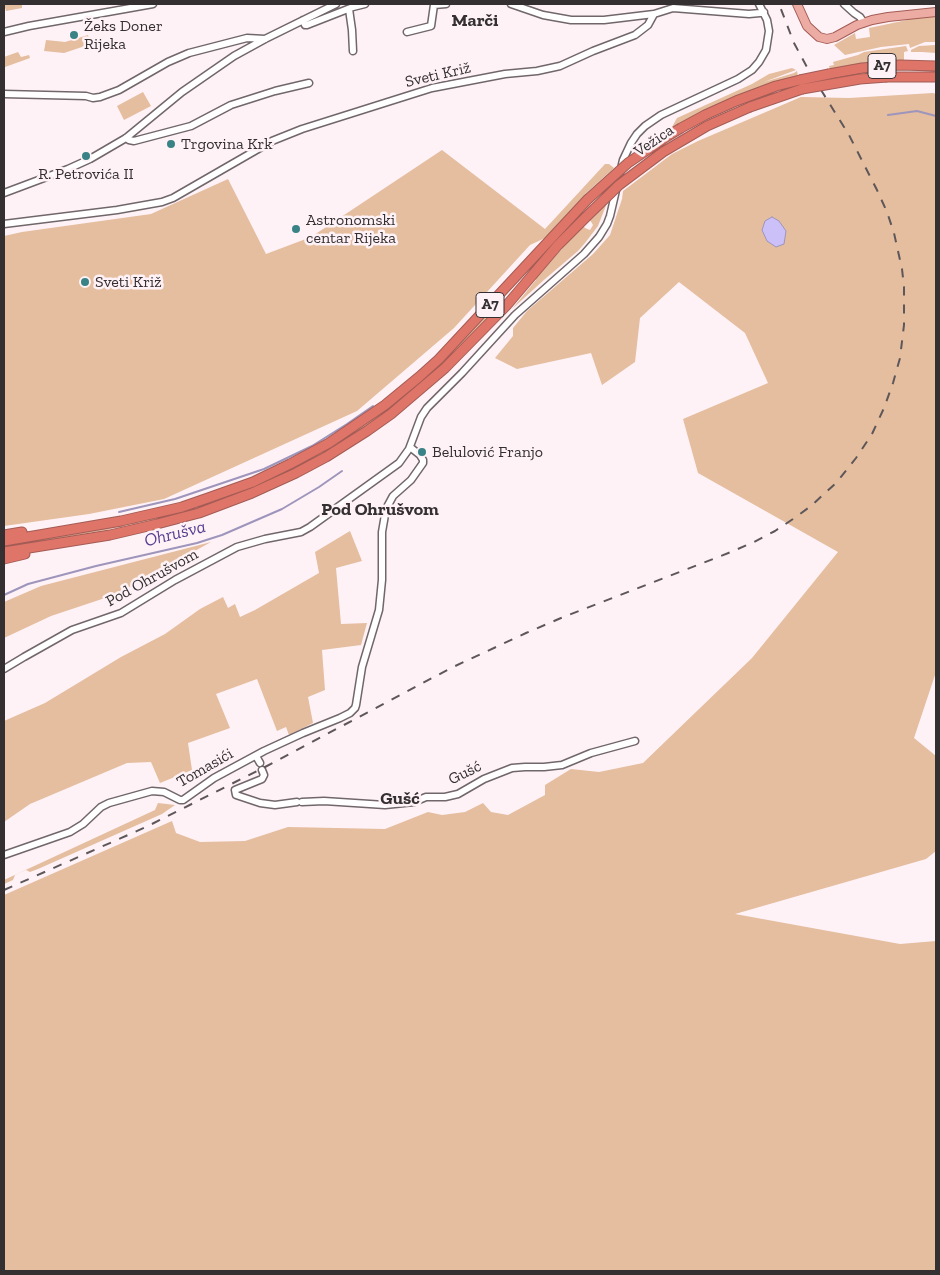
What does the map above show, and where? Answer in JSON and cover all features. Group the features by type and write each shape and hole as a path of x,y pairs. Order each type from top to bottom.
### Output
{"highway":[{"name":"A7","path":"801,85 829,74 862,68 900,65 936,66"},
{"name":"A7","path":"4,541 153,514 208,498 247,484 329,443 385,406 419,377 460,338 588,199 628,163 660,141 705,115 776,86 887,77 936,77"},
{"name":"Vežica","path":"252,493 310,466 391,414 465,349 558,245 586,217 620,185 663,152 707,126 801,85"},
{"path":"4,535 126,515 174,503 228,486 247,484"},
{"name":"A7","path":"4,552 110,535 157,524 207,510 252,493"},
{"path":"4,559 175,525 228,508 252,493"}],"main road":[{"path":"797,4 807,26 818,37 826,39 835,37 857,25 888,16 936,12"}],"street":[{"path":"4,32 38,24 152,4"},
{"path":"4,192 68,169 126,138 194,83 234,56 336,4"},
{"path":"303,20 305,25 308,26 365,4"},
{"path":"407,32 431,26 433,4 446,4"},
{"path":"511,4 543,15 571,20 604,20 654,14 672,6 760,14 764,12 759,4"},
{"path":"844,4 860,17 864,23"},
{"path":"349,9 353,50"},
{"name":"Pod Ohrušvom","path":"4,670 72,630 121,613 175,580 237,547 265,538 300,532 310,527 392,469 405,455 421,417 427,408 462,373 504,326 584,254 600,237 613,206 622,160 636,134 661,115 738,79 752,70 763,57 768,43 769,32 764,12"},
{"name":"Sveti Križ","path":"4,224 117,210 162,202 173,198 272,142 302,129 432,88 560,66 635,35 648,25 654,14"},
{"path":"4,94 100,97 119,90 168,62 189,53 247,38 265,39"},
{"path":"126,138 134,141 191,126 231,105 275,91 309,83"},
{"path":"256,756 302,733 340,718 355,708 362,667 379,610 384,514 393,496 411,480 423,463 420,455 410,446"},
{"name":"Gušć","path":"256,756 264,775 262,779 235,790 236,795 275,805 324,801 385,805 414,802 426,797 445,797 458,794 484,779 512,768 562,765 591,753 635,741"},
{"name":"Tomasići","path":"4,855 70,832 84,824 109,803 159,791 183,800 214,778 256,756"}],"shaded area":[{"path":"4,4 22,4 22,8 6,11"},
{"path":"936,16 936,42 925,42 910,48 909,44 881,47 845,55 834,45 855,33 856,39 870,37 869,28 907,20 907,18"},
{"path":"88,35 91,44 64,53 44,51 46,40 65,42"},
{"path":"936,45 936,53 911,52 911,50 919,46"},
{"path":"906,46 908,51 904,52 904,61 858,64 830,69 829,66 834,65 833,62 864,52"},
{"path":"18,52 21,57 29,55 30,58 5,67 4,57"},
{"path":"792,68 796,70 764,82 797,71 798,76 759,87 736,96 672,127 677,118 752,84 769,74"},
{"path":"143,92 151,106 124,120 117,106"},
{"path":"936,94 936,672 914,738 936,756 936,851 926,859 735,914 900,944 936,941 936,1271 4,1271 4,895 172,821 176,833 200,842 245,841 288,827 385,829 428,812 442,815 465,812 483,803 491,812 508,815 545,795 545,785 571,769 599,772 643,763 752,658 838,552 698,473 683,419 768,383 745,333 679,282 640,318 635,362 602,385 591,353 517,369 495,358 513,336 513,328 527,311 593,254 610,235 623,191 672,154 801,97 849,98"},
{"path":"442,150 545,229 605,164 609,164 614,168 584,195 585,197 545,238 530,245 454,328 357,411 164,499 89,514 4,526 4,236 151,214 228,179 266,254 311,237"},
{"path":"607,203 598,226 578,251 512,309 536,280 536,277 583,226 590,230 593,225 590,220"},
{"path":"772,217 779,221 786,231 784,244 776,247 767,241 762,230 765,221"},
{"path":"501,301 491,315 447,361 405,397 376,420 283,475 213,503 166,517 4,548 4,546 122,525 174,513 212,502 249,488 300,464 358,429 397,402 435,369"},
{"path":"350,531 362,561 336,568 341,624 367,623 361,645 322,650 325,690 308,697 313,723 289,735 286,727 277,731 257,679 216,694 230,728 188,743 192,770 160,783 151,762 127,763 30,804 4,822 4,721 45,703 121,657 165,634 200,609 223,597 228,608 235,604 240,617 255,610 319,573 315,552"},
{"path":"211,542 117,594 51,616 4,638 4,602 41,586"},
{"path":"158,803 175,805 162,814 38,869 30,872 26,870 15,875 13,880 4,884 4,880 155,810"}],"waterway":[{"path":"888,115 917,111 936,116"},
{"path":"119,512 175,499 264,469 312,446 373,406"},
{"name":"Ohrušva","path":"4,595 28,584 197,543 222,535 282,509 342,471"}],"railway":[{"path":"4,890 146,827 265,767 451,668 526,633 754,542 775,531 811,506 837,482 872,434 893,383 900,358 904,325 902,269 894,233 877,190 849,135 794,43 779,4"}],"place":[{"name":"Žeks Doner Rijeka","path":"74,35"},
{"name":"Trgovina Krk","path":"171,144"},
{"name":"R. Petrovića II","path":"86,156"},
{"name":"Astronomski centar Rijeka","path":"296,229"},
{"name":"Sveti Križ","path":"85,282"},
{"name":"Belulović Franjo","path":"422,452"}],"district":[{"name":"Marči","path":"475,21"},
{"name":"Pod Ohrušvom","path":"380,510"},
{"name":"Gušć","path":"400,799"}]}
